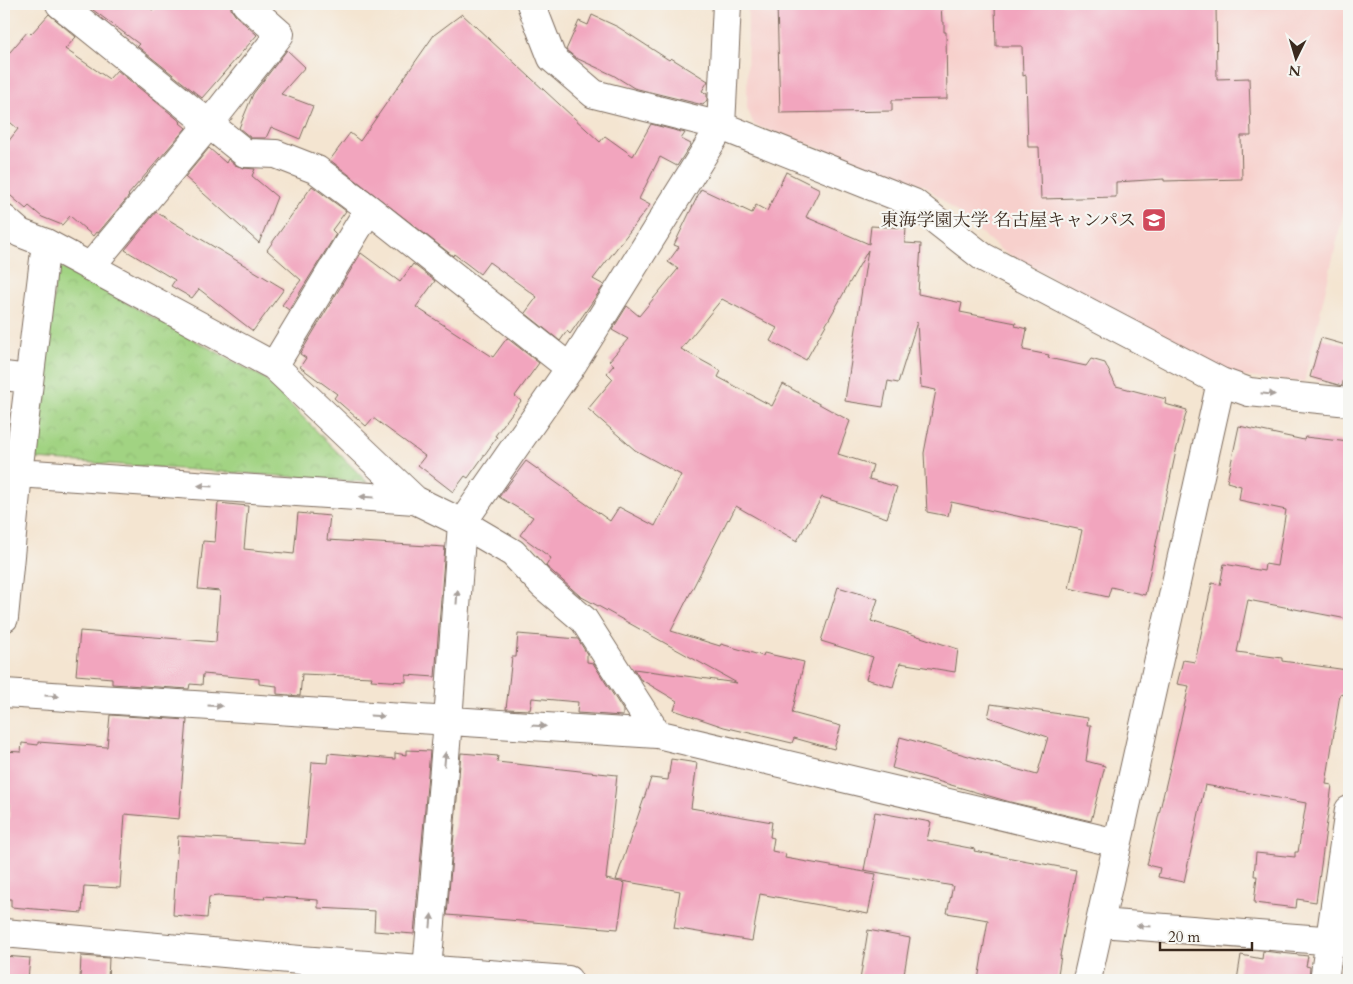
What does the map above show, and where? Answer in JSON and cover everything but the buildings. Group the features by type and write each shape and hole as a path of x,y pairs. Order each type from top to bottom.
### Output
{"street":[{"path":"60,4 246,154 276,154 316,170 369,209 570,368"},
{"path":"90,267 209,124 280,34 246,4"},
{"path":"531,4 552,58 594,94 721,126 914,203 983,257 1221,382 1249,392 1349,402"},
{"path":"427,970 462,523 570,368 721,126 727,4"},
{"path":"274,366 369,209"},
{"path":"4,219 20,233 46,243 274,366 416,500 462,523 512,553 542,584 584,620 657,734"},
{"path":"4,618 18,473 16,378 46,243"},
{"path":"1087,980 1221,382"},
{"path":"18,473 416,500"},
{"path":"4,693 657,734 1117,843"},
{"path":"1324,980 1339,941 1349,810"},
{"path":"1100,923 1339,941"},
{"path":"4,933 298,970 427,970 568,980"}],"shaded area":[{"name":"東海学園大学 名古屋キャンパス","path":"748,4 1349,4 1349,189 1304,382 1235,376 1001,250 926,186 754,125 747,108"}],"green space":[{"path":"57,265 264,378 367,482 36,459"}],"place":[{"name":"東海学園大学 名古屋キャンパス","path":"1154,220"}]}
